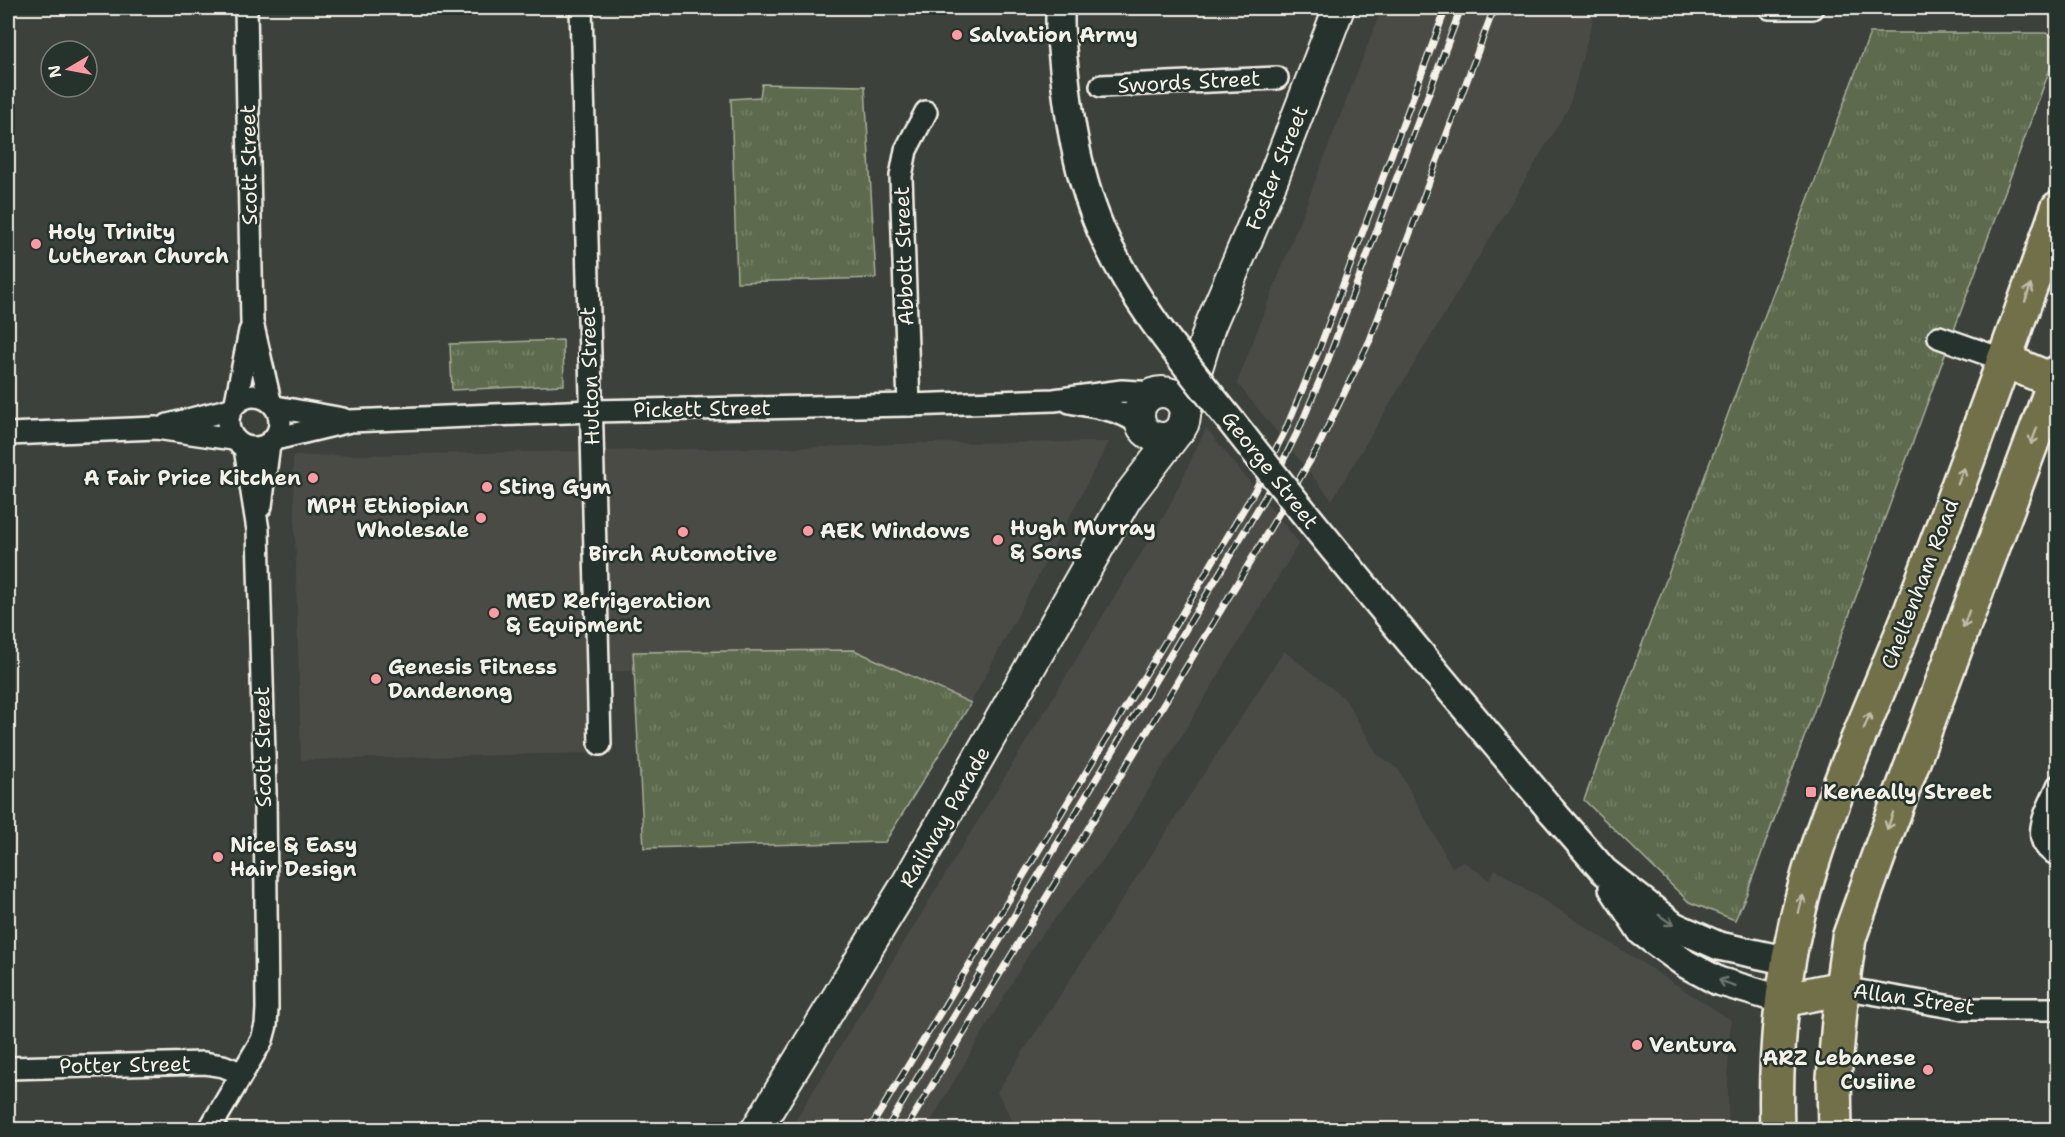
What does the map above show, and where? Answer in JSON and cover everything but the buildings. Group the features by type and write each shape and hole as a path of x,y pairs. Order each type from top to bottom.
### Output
{"main road":[{"name":"Foster Street","path":"1181,426 1210,326 1272,181 1339,8"},
{"name":"Cheltenham Road","path":"1783,1000 1802,900 1822,836 1911,610 2058,208"},
{"name":"Foster Street","path":"1142,427 1140,418 1145,401 1172,382 1210,326"},
{"path":"1835,1130 1834,1078 1849,938 2056,378 2004,360"},
{"path":"1142,427 1157,437 1170,436 1181,426 1185,412 1182,401 1171,392 1158,392"},
{"name":"Railway Parade","path":"756,1130 906,885 1126,499 1181,426"},
{"name":"Railway Parade","path":"1126,499 1142,427"},
{"path":"1789,961 1842,988"},
{"path":"1777,1130 1778,1062 1783,1000 1842,988"}],"street":[{"name":"Scott Street","path":"234,406 252,322 246,8"},
{"name":"Hutton Street","path":"581,8 600,744"},
{"path":"1770,8 1812,8"},
{"name":"George Street","path":"1060,17 1070,128 1083,182 1101,231 1125,277 1160,331 1310,520 1604,871 1662,918 1685,932 1727,948 1789,961"},
{"name":"Swords Street","path":"1101,86 1277,78"},
{"name":"Abbott Street","path":"909,405 901,170 906,150 926,112"},
{"name":"Scott Street","path":"252,322 273,404"},
{"path":"1939,337 2004,360"},
{"name":"Pickett Street","path":"272,442 350,421 591,411 1054,400 1122,391 1158,392"},
{"path":"8,434 156,428 261,448 272,442 280,424 273,404 262,397 253,396 244,398 234,406 156,428"},
{"name":"Pickett Street","path":"1054,400 1119,412 1131,417 1142,427"},
{"name":"Pickett Street","path":"273,404 350,421"},
{"path":"234,406 227,424 239,443"},
{"name":"Scott Street","path":"209,1130 262,1040 267,1010 265,792 258,530 272,442"},
{"name":"Scott Street","path":"239,443 258,530"},
{"path":"2058,786 2040,831 2042,841 2049,851 2058,855"},
{"name":"George Street","path":"1604,871 1635,923 1648,938 1686,964 1718,981 1783,1000"},
{"name":"Allan Street","path":"1842,988 1964,1009 2058,1009"},
{"name":"Potter Street","path":"8,1068 204,1063 223,1066 242,1073"}],"shaded area":[{"path":"1382,8 1596,8 1569,107 1332,500 1237,383"},
{"path":"1206,428 1299,543 1117,842 1036,942 926,1129 790,1129 1168,509"},
{"path":"1109,442 971,703 852,659 587,673 588,753 301,760 293,456 822,447 920,443"},
{"path":"1284,651 1345,699 1377,754 1398,769 1452,867 1463,861 1489,880 1495,869 1731,1020 1728,1129 1017,1129 997,1092"}],"green space":[{"path":"1870,33 2046,33 2057,39 2057,50 1747,893 1735,920 1689,902 1584,800"},
{"path":"762,84 865,86 876,278 737,282 731,99 760,97"},
{"path":"563,340 564,385 452,390 450,344"},
{"path":"854,650 971,703 885,842 644,848 633,652"}],"railway":[{"path":"869,1130 1255,490 1285,431 1318,352 1446,8"},
{"path":"886,1130 1265,497 1300,427 1324,370 1461,8"},
{"path":"905,1130 1317,449 1370,340 1494,8"}],"place":[{"name":"Salvation Army","path":"957,35"},
{"name":"Holy Trinity Lutheran Church","path":"36,244"},
{"name":"A Fair Price Kitchen","path":"313,478"},
{"name":"Sting Gym","path":"487,487"},
{"name":"MPH Ethiopian Wholesale","path":"481,518"},
{"name":"AEK Windows","path":"808,531"},
{"name":"Birch Automotive","path":"683,532"},
{"name":"Hugh Murray & Sons","path":"998,540"},
{"name":"MED Refrigeration & Equipment","path":"494,613"},
{"name":"Genesis Fitness Dandenong","path":"376,679"},
{"name":"Keneally Street","path":"1811,792"},
{"name":"Nice & Easy Hair Design","path":"218,857"},
{"name":"Ventura","path":"1637,1045"},
{"name":"ARZ Lebanese Cusiine","path":"1928,1070"}]}
